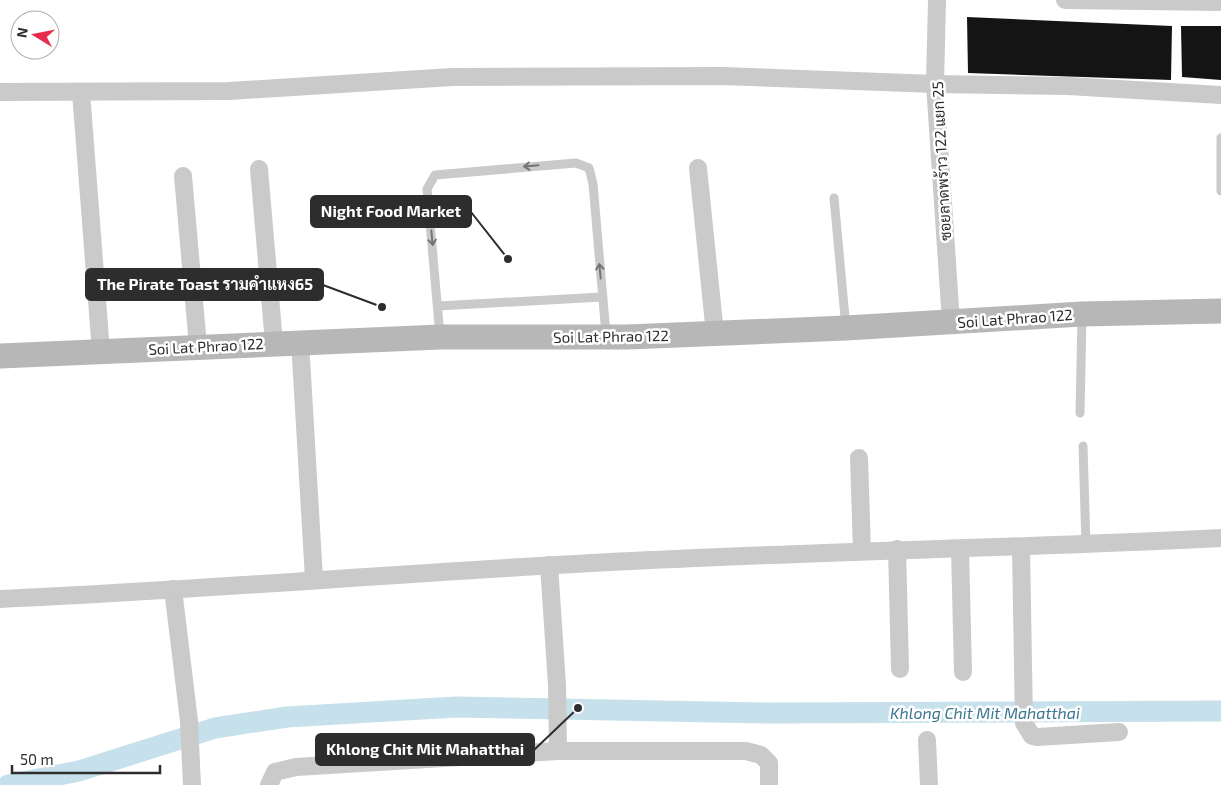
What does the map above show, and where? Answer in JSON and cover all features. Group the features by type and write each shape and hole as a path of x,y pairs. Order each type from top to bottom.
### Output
{"street":[{"name":"ซอยลาดพร้าว 122 แยก 25","path":"937,0 935,84 951,322"},
{"path":"1065,0 1221,2"},
{"path":"0,92 229,91 452,77 723,76 935,84 1068,86 1221,95"},
{"path":"81,92 101,352"},
{"path":"698,168 714,334"},
{"path":"259,169 274,343"},
{"path":"183,176 198,346"},
{"name":"Soi Lat Phrao 122","path":"0,356 300,341 440,337 606,337 714,334 1082,314 1221,311"},
{"path":"300,341 314,579"},
{"path":"859,458 862,551"},
{"path":"0,599 549,565 897,549 1021,548 1221,538"},
{"path":"1021,548 1024,724 1032,736 1037,737 1119,732"},
{"path":"897,549 900,669"},
{"path":"960,549 964,672"},
{"path":"549,565 558,685 558,751"},
{"path":"173,589 189,721 192,785"},
{"path":"928,740 929,785"},
{"path":"269,785 275,772 296,767 558,751 746,751 761,755 769,763 769,785"}],"lane":[{"path":"1221,138 1221,191"},
{"path":"440,337 427,189 435,174 576,163 589,168 593,184 606,337"},
{"path":"834,198 846,328"},
{"path":"438,306 602,297"},
{"path":"1080,413 1082,314"},
{"path":"1083,446 1086,545"}],"building":[{"path":"967,17 1172,26 1171,80 968,73"},
{"path":"1181,26 1221,26 1221,80 1182,77"}],"waterway":[{"name":"Khlong Chit Mit Mahatthai","path":"8,785 79,771 215,728 287,717 456,707 770,713 1221,711"}],"place":[{"name":"Night Food Market","path":"508,259"},
{"name":"The Pirate Toast รามคำแหง65","path":"382,307"},
{"name":"Khlong Chit Mit Mahatthai","path":"578,708"}]}
